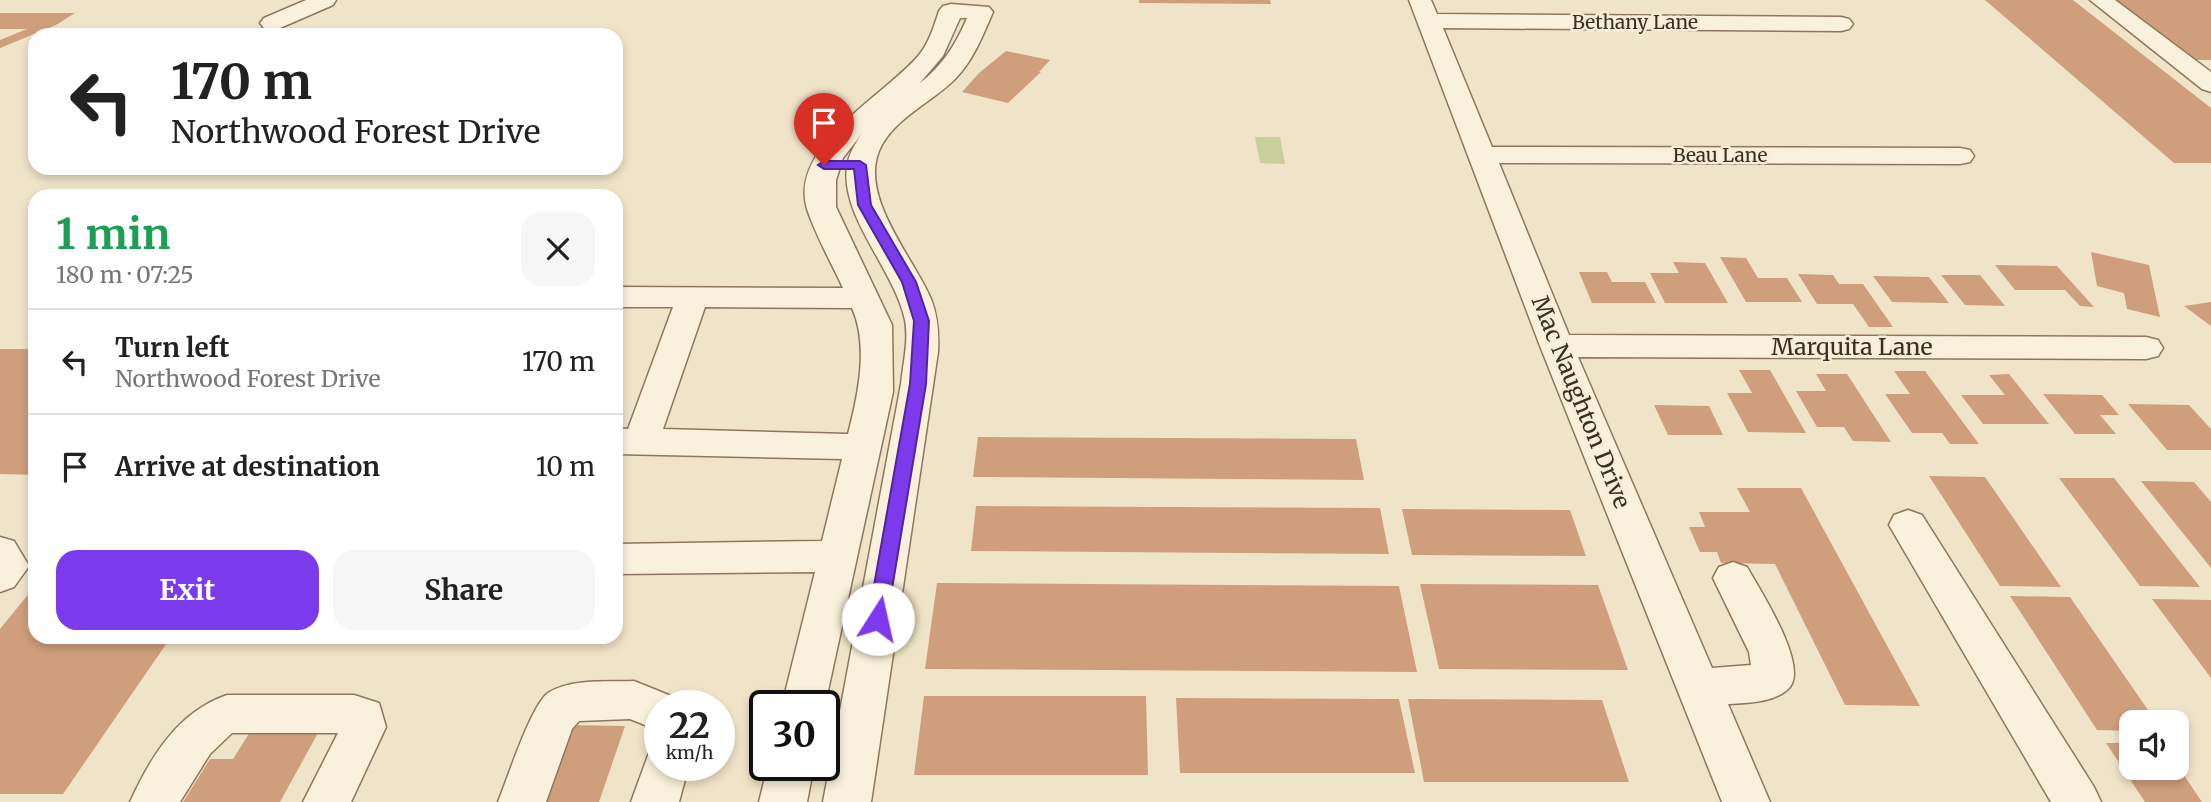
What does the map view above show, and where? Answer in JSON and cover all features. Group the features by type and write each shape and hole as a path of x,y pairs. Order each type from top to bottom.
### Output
{"street":[{"path":"272,23 325,0"},
{"path":"2101,0 2211,84"},
{"name":"Bethany Lane","path":"1425,10 1841,24"},
{"name":"Mac Naughton Drive","path":"1425,10 1557,346 1746,802"},
{"path":"807,690 876,392 877,366 876,325 821,207 819,186 824,165 847,132 915,74 931,55 951,11 981,12 967,48 948,72 878,133 869,143 860,165 865,205 909,282 921,321 919,364 847,802"},
{"name":"Beau Lane","path":"1480,155 1960,156"},
{"path":"824,165 860,165"},
{"path":"623,297 864,298"},
{"path":"693,297 629,440 863,447"},
{"name":"Marquita Lane","path":"1557,346 2146,348"},
{"path":"877,366 919,364"},
{"path":"1908,525 2077,802"},
{"path":"0,552 9,566 0,576"},
{"path":"623,559 837,556"},
{"path":"1699,688 1760,683 1774,675 1770,652 1733,578"},
{"path":"522,802 554,719 564,707 579,702 634,700 644,705"},
{"path":"154,802 199,733 212,719 227,714 354,713 363,717 364,727 327,802"},
{"path":"655,802 661,781"},
{"path":"783,802 788,781"}],"green space":[{"path":"1255,137 1280,137 1285,164 1260,163"}],"building":[{"path":"1139,0 1270,0 1271,4 1139,3"},
{"path":"1985,0 2073,0 2211,108 2211,163 2174,163"},
{"path":"2115,0 2211,0 2211,60 2193,60"},
{"path":"0,13 75,13 49,28 28,28 28,36 0,48 0,40 27,29 0,29"},
{"path":"1006,51 1050,60 1008,103 962,92 979,73"},
{"path":"2091,252 2149,265 2160,317 2127,309 2124,293 2097,286"},
{"path":"1720,257 1746,258 1758,278 1787,278 1802,302 1746,302"},
{"path":"1673,262 1705,263 1728,303 1665,303 1650,273 1679,273"},
{"path":"1995,265 2057,266 2094,307 2080,306 2065,290 2015,290"},
{"path":"1579,272 1607,272 1612,282 1645,282 1656,303 1592,303"},
{"path":"1798,274 1833,275 1839,284 1863,284 1893,327 1869,327 1853,304 1817,304"},
{"path":"1941,275 1980,275 2005,306 1965,305"},
{"path":"1873,276 1929,277 1949,303 1892,302"},
{"path":"2211,302 2211,326 2184,306"},
{"path":"0,349 28,349 28,475 0,474"},
{"path":"1739,370 1770,370 1806,433 1748,432 1727,393 1752,393"},
{"path":"1894,371 1925,371 1979,444 1950,444 1942,433 1912,433 1885,394 1910,394"},
{"path":"1816,374 1847,374 1891,442 1853,441 1844,427 1817,427 1796,391 1826,391"},
{"path":"2009,374 2049,424 1983,424 1961,395 2005,395 1989,375"},
{"path":"2043,394 2102,395 2119,415 2100,415 2116,434 2075,434"},
{"path":"2128,404 2189,405 2211,429 2211,450 2167,450"},
{"path":"1654,405 1709,406 1723,435 1668,435"},
{"path":"978,437 1356,439 1364,480 973,477"},
{"path":"1929,476 1985,477 2061,587 2000,586"},
{"path":"2059,478 2114,478 2200,587 2140,586"},
{"path":"2141,481 2194,482 2211,502 2211,568"},
{"path":"1737,488 1801,488 1920,706 1845,705 1775,564 1721,563 1717,552 1700,552 1689,527 1705,527 1699,512 1750,512"},
{"path":"976,506 1380,508 1389,554 971,551"},
{"path":"1402,509 1570,510 1586,556 1412,555"},
{"path":"937,583 1399,586 1417,672 925,669"},
{"path":"1420,584 1598,585 1628,670 1439,669"},
{"path":"28,595 28,644 166,644 63,794 0,794 0,629"},
{"path":"2010,596 2070,597 2148,710 2119,710 2119,731 2097,730"},
{"path":"2152,599 2211,600 2211,678"},
{"path":"924,696 1146,696 1148,775 914,775"},
{"path":"1176,698 1399,699 1415,773 1180,773"},
{"path":"1408,699 1602,700 1629,782 1424,782"},
{"path":"572,725 625,726 599,802 543,802"},
{"path":"250,732 318,733 280,802 183,802 210,759 233,759"},
{"path":"2106,743 2119,743 2119,763"},
{"path":"2130,780 2187,780 2202,802 2145,802"}],"route":[{"path":"824,165 860,165 865,205 909,282 921,321 918,384 878,619"}]}
